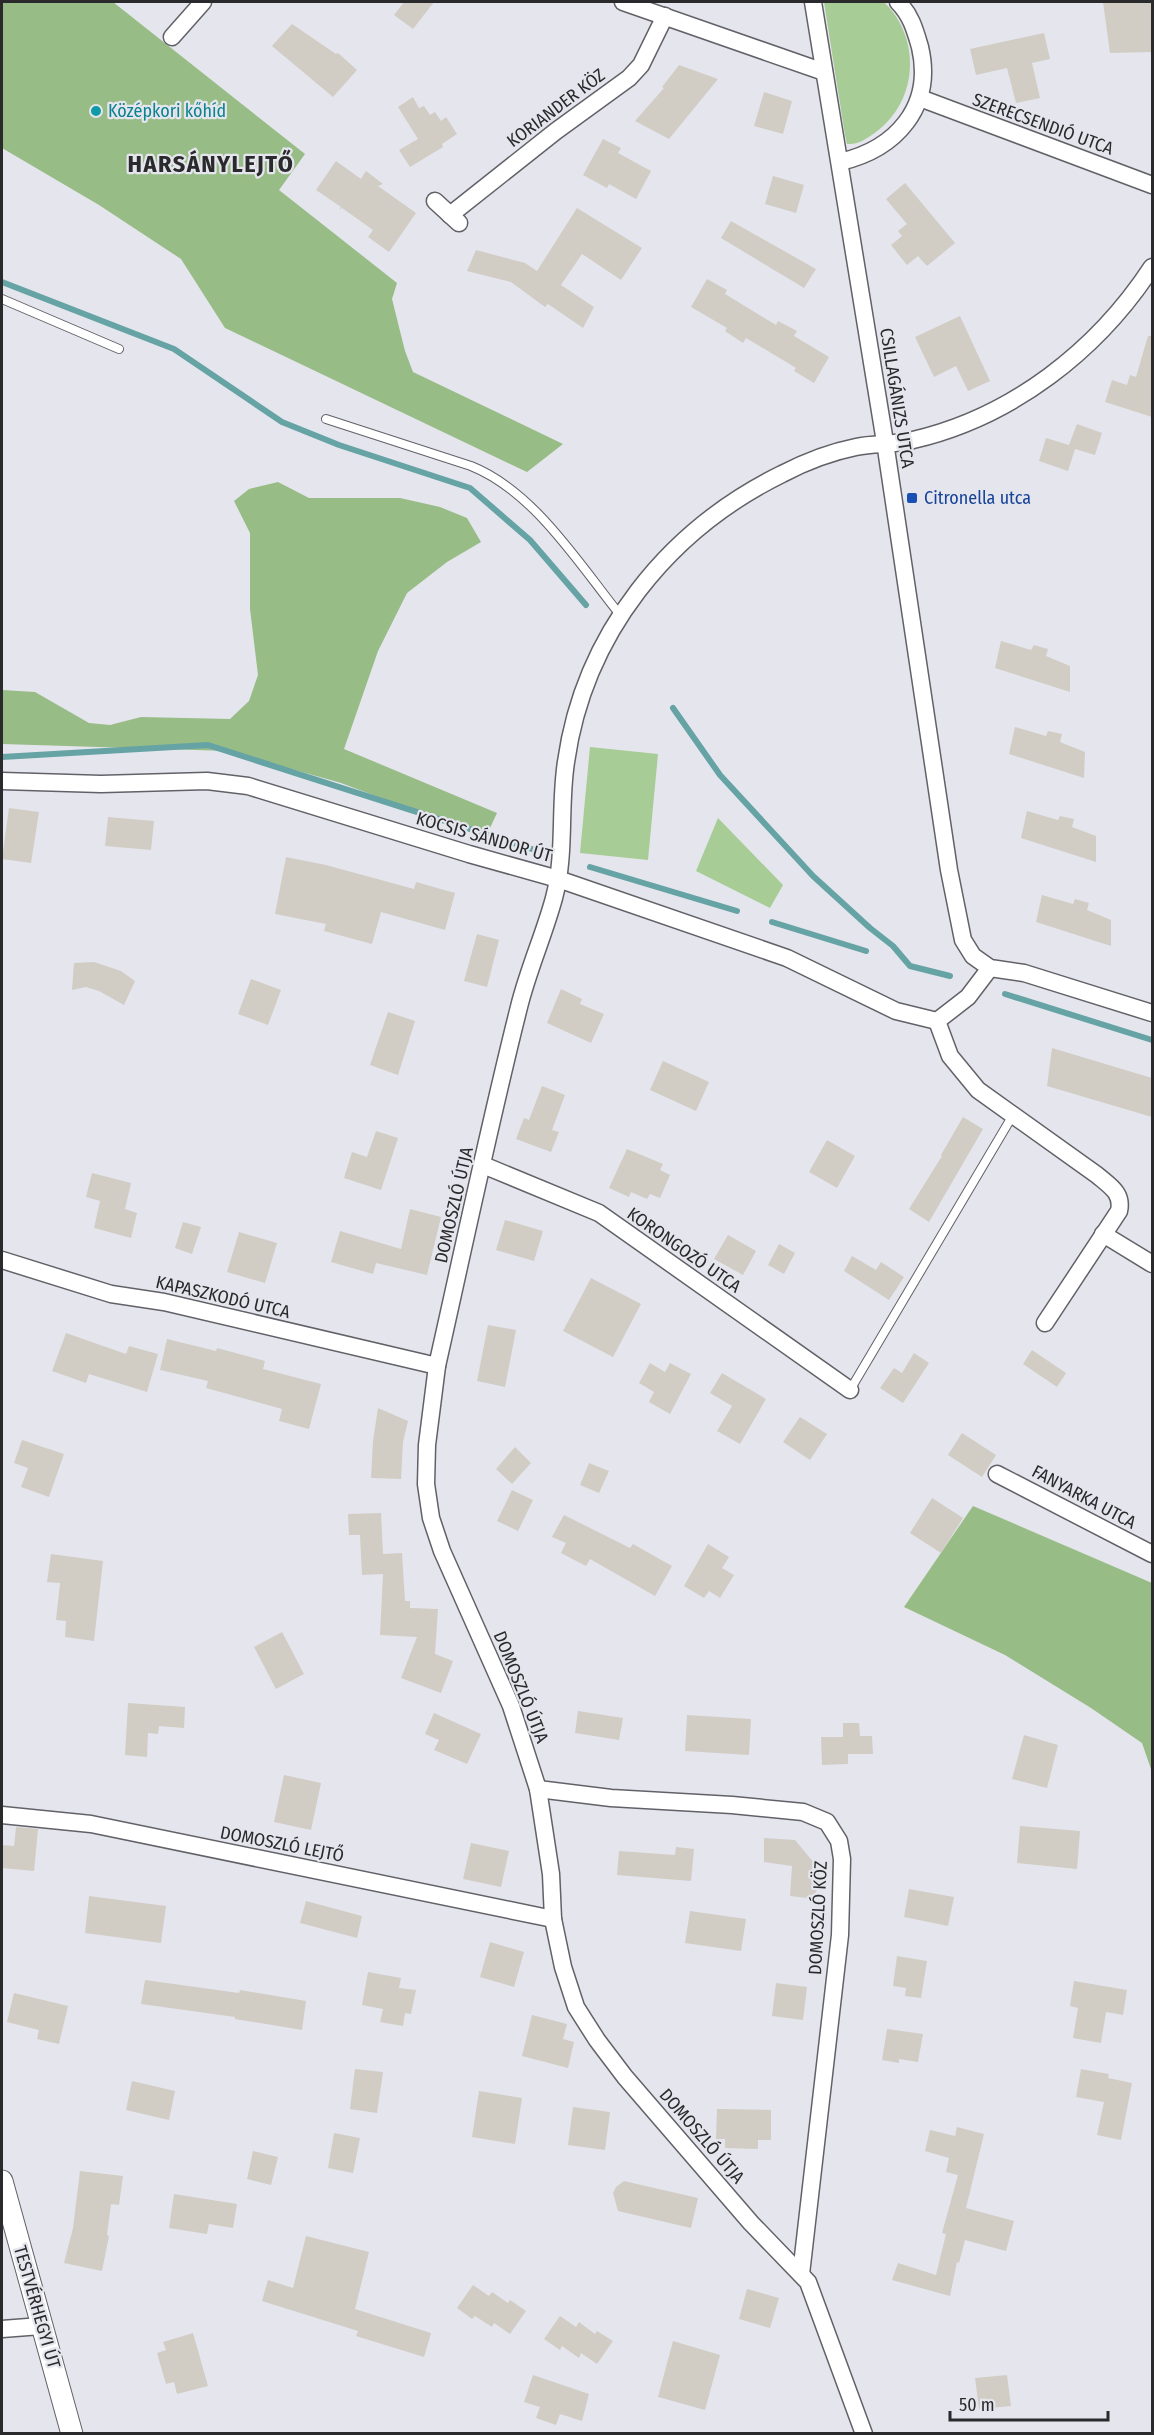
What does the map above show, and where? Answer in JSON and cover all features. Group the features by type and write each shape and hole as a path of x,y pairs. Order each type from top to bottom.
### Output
{"street":[{"path":"172,37 203,2"},
{"path":"623,2 824,72"},
{"name":"CSILLAGÁNIZS UTCA","path":"813,2 885,442 956,905 963,940 973,956 990,968"},
{"path":"840,162 862,157 883,145 911,116 920,98 921,53 914,25 898,2"},
{"name":"KORIANDER KÖZ","path":"435,201 455,219 556,130 629,78 640,65 664,16"},
{"name":"SZERECSENDIÓ UTCA","path":"920,98 1152,185"},
{"name":"DOMOSZLÓ ÚTJA","path":"864,2433 812,2290 801,2274 750,2223 625,2077 576,2007 563,1967 553,1919 550,1874 538,1789 511,1706 442,1551 431,1518 426,1484 427,1445 437,1366 526,979 554,899 558,879 566,762 573,726 596,661 621,616 638,591 675,547 698,527 754,489 783,473 853,447 885,442 908,442 955,427 1002,405 1047,379 1101,333 1135,293 1152,267"},
{"name":"KOCSIS SÁNDOR ÚT","path":"2,781 101,784 207,781 248,786 558,879 787,958 897,1011 937,1021"},
{"path":"1045,1323 1119,1211 1121,1202 1114,1189 1097,1175 978,1090 950,1056 937,1021 968,997 990,968 1024,973 1152,1013"},
{"name":"KORONGOZÓ UTCA","path":"483,1165 598,1213 850,1390"},
{"path":"1103,1234 1152,1264"},
{"name":"KAPASZKODÓ UTCA","path":"2,1260 111,1294 164,1302 437,1366"},
{"name":"FANYARKA UTCA","path":"997,1474 1152,1554"},
{"name":"DOMOSZLÓ KÖZ","path":"538,1789 610,1798 732,1805 803,1812 827,1822 839,1841 842,1859 840,1935 801,2274"},
{"name":"DOMOSZLÓ LEJTŐ","path":"2,1815 91,1824 553,1919"},
{"name":"TESTVÉRHEGYI ÚT","path":"2,2181 72,2433"},
{"path":"2,2329 41,2326"}],"lane":[{"path":"2,299 119,349"},
{"path":"326,419 471,466 497,478 538,513 621,616"},
{"path":"850,1390 1013,1115"}],"green space":[{"path":"2,2 113,2 305,154 279,190 397,283 392,299 405,351 413,372 563,444 527,472 225,328 181,259 99,205 2,148"},
{"path":"824,2 884,2 896,17 909,51 910,68 901,103 890,119 876,132 863,141 855,143 847,144 845,135"},
{"path":"278,482 309,498 400,498 440,507 467,518 481,542 447,562 407,593 378,651 344,749 497,813 489,830 458,827 341,783 228,751 2,744 2,690 35,692 89,723 110,725 141,717 230,719 249,701 258,675 250,609 250,533 234,501 249,489"},
{"path":"590,747 658,754 648,860 580,853"},
{"path":"718,818 783,885 770,908 696,871"},
{"path":"973,1506 1152,1583 1152,1772 1142,1743 1091,1708 1005,1655 904,1607"}],"building":[{"path":"404,2 434,2 413,29 394,15"},
{"path":"1103,2 1152,2 1152,52 1110,53"},
{"path":"292,24 336,54 338,53 357,70 333,97 272,46"},
{"path":"1044,33 1050,59 1032,63 1040,98 1016,103 1007,68 976,75 970,49"},
{"path":"679,65 718,79 669,139 635,121 664,88 662,87"},
{"path":"764,92 792,101 783,134 754,126"},
{"path":"413,97 419,108 424,106 430,115 435,112 441,121 446,117 457,134 442,144 443,147 410,167 399,150 418,139 398,107"},
{"path":"603,139 621,148 618,153 651,171 636,199 609,184 607,188 583,175"},
{"path":"336,161 361,179 366,171 383,184 378,186 416,213 389,252 368,237 373,230 342,208 339,210 341,207 316,190"},
{"path":"773,176 804,185 796,213 765,204"},
{"path":"905,183 955,243 927,266 918,256 907,265 891,245 902,236 898,231 907,224 886,199"},
{"path":"577,208 642,248 621,280 582,254 561,285 594,307 583,328 548,304 545,307 511,282 467,271 476,250 525,263 537,271"},
{"path":"731,221 816,269 804,288 721,238"},
{"path":"707,279 727,290 725,294 776,325 778,321 797,331 794,336 829,357 814,383 794,371 796,368 746,338 743,343 725,331 727,328 691,307"},
{"path":"960,316 990,381 968,391 956,366 934,377 915,337"},
{"path":"1148,336 1152,336 1152,417 1105,402 1112,380 1127,385 1130,375 1136,377"},
{"path":"1077,424 1102,433 1095,455 1075,449 1068,471 1039,461 1046,438 1069,445"},
{"path":"1001,641 1031,650 1034,645 1048,649 1046,656 1070,666 1070,692 995,668"},
{"path":"1015,727 1046,736 1048,731 1062,734 1060,742 1085,752 1084,778 1009,754"},
{"path":"9,808 39,812 31,863 2,859"},
{"path":"1027,811 1058,820 1060,816 1074,819 1072,827 1096,836 1096,862 1021,838"},
{"path":"108,817 154,821 151,850 105,846"},
{"path":"286,857 326,865 414,889 416,882 455,893 445,930 381,912 372,944 324,931 326,924 275,914"},
{"path":"1042,895 1073,904 1075,899 1089,903 1087,910 1111,920 1111,946 1036,922"},
{"path":"477,934 499,940 487,987 464,981"},
{"path":"94,962 121,971 135,981 124,1005 99,991 86,987 72,990 74,963"},
{"path":"251,979 281,990 268,1025 238,1014"},
{"path":"561,989 582,999 580,1004 604,1014 591,1043 547,1023"},
{"path":"388,1012 415,1021 398,1075 370,1065"},
{"path":"1052,1048 1152,1078 1152,1117 1047,1086"},
{"path":"663,1061 709,1082 696,1111 650,1090"},
{"path":"542,1086 565,1095 552,1130 559,1132 551,1152 516,1139 524,1118 529,1120"},
{"path":"963,1117 983,1129 929,1222 909,1209"},
{"path":"376,1131 398,1138 381,1190 344,1178 352,1152 367,1157"},
{"path":"827,1140 855,1156 837,1188 809,1172"},
{"path":"627,1149 663,1164 660,1170 670,1175 660,1198 650,1194 647,1199 631,1192 629,1197 609,1188"},
{"path":"92,1173 131,1183 125,1209 137,1213 131,1238 94,1228 100,1201 86,1197"},
{"path":"410,1209 441,1217 427,1275 376,1263 373,1274 331,1262 340,1231 401,1249"},
{"path":"505,1220 543,1231 534,1261 496,1250"},
{"path":"183,1222 201,1227 192,1254 175,1248"},
{"path":"239,1232 277,1243 265,1283 227,1272"},
{"path":"728,1235 756,1251 743,1275 714,1259"},
{"path":"779,1244 795,1253 784,1274 768,1265"},
{"path":"852,1256 876,1270 881,1262 904,1277 889,1300 844,1271"},
{"path":"591,1278 641,1304 613,1357 563,1331"},
{"path":"488,1325 516,1330 505,1387 477,1381"},
{"path":"66,1333 126,1354 129,1346 158,1354 147,1392 89,1374 86,1383 52,1371"},
{"path":"167,1339 216,1351 217,1348 265,1361 263,1369 321,1384 309,1429 279,1421 282,1409 206,1388 208,1381 160,1370"},
{"path":"1032,1350 1066,1373 1057,1387 1023,1364"},
{"path":"914,1353 929,1363 903,1403 880,1388 894,1368 902,1373"},
{"path":"650,1363 665,1372 670,1363 691,1374 670,1414 649,1402 654,1392 639,1383"},
{"path":"722,1373 766,1399 740,1444 717,1431 732,1406 710,1393"},
{"path":"378,1408 408,1421 403,1442 401,1479 371,1478"},
{"path":"800,1417 827,1434 810,1460 783,1442"},
{"path":"962,1433 996,1455 982,1477 948,1455"},
{"path":"22,1440 64,1454 49,1497 21,1487 28,1468 14,1463"},
{"path":"515,1447 531,1463 512,1484 496,1469"},
{"path":"589,1463 609,1471 599,1493 580,1485"},
{"path":"512,1490 533,1500 518,1531 497,1521"},
{"path":"932,1498 963,1518 941,1553 910,1533"},
{"path":"381,1513 383,1554 402,1553 405,1601 410,1601 410,1608 438,1609 435,1654 453,1661 441,1693 401,1678 417,1637 380,1635 383,1574 362,1575 360,1535 349,1535 348,1514"},
{"path":"564,1515 630,1548 633,1544 672,1566 655,1596 590,1559 586,1566 561,1553 566,1543 552,1537"},
{"path":"708,1544 729,1557 722,1568 734,1575 720,1598 709,1591 704,1598 684,1586"},
{"path":"51,1554 103,1561 94,1641 65,1637 66,1621 56,1620 60,1583 47,1582"},
{"path":"282,1632 304,1674 276,1689 254,1647"},
{"path":"128,1703 185,1707 184,1728 159,1726 158,1734 148,1733 147,1757 125,1755"},
{"path":"578,1711 623,1718 619,1740 575,1733"},
{"path":"434,1713 481,1734 467,1764 434,1750 439,1740 425,1734"},
{"path":"687,1715 751,1719 749,1755 685,1751"},
{"path":"843,1723 859,1723 860,1736 872,1736 873,1754 848,1754 848,1764 822,1765 821,1737 843,1737"},
{"path":"1024,1735 1058,1745 1047,1788 1012,1779"},
{"path":"284,1775 321,1783 311,1830 274,1822"},
{"path":"1020,1826 1080,1831 1077,1869 1017,1863"},
{"path":"16,1827 38,1829 34,1871 2,1868 2,1845 14,1846"},
{"path":"764,1838 795,1840 820,1870 815,1899 790,1896 792,1866 764,1862"},
{"path":"471,1843 509,1851 501,1887 463,1879"},
{"path":"676,1847 694,1849 691,1881 617,1875 619,1851 675,1855"},
{"path":"909,1889 954,1897 948,1926 904,1917"},
{"path":"89,1896 166,1906 161,1943 85,1933"},
{"path":"306,1901 362,1916 357,1938 300,1923"},
{"path":"690,1911 746,1919 741,1951 685,1943"},
{"path":"490,1942 524,1952 514,1987 480,1977"},
{"path":"897,1956 927,1961 921,1998 905,1996 906,1988 893,1986"},
{"path":"368,1972 401,1978 399,1988 416,1990 411,2014 405,2013 403,2026 380,2022 383,2009 362,2005"},
{"path":"145,1980 239,1993 240,1990 306,2001 302,2030 235,2019 235,2017 141,2004"},
{"path":"1074,1981 1127,1990 1123,2015 1106,2012 1101,2043 1073,2038 1078,2008 1070,2006"},
{"path":"776,1983 807,1987 803,2020 772,2016"},
{"path":"14,1993 68,2006 59,2044 37,2039 39,2030 7,2022"},
{"path":"532,2015 567,2024 563,2039 574,2042 568,2068 522,2056"},
{"path":"887,2029 923,2034 918,2062 899,2059 899,2063 882,2060"},
{"path":"355,2069 383,2072 377,2113 350,2109"},
{"path":"1081,2069 1109,2074 1108,2078 1132,2083 1121,2140 1097,2135 1104,2102 1076,2097"},
{"path":"132,2081 175,2091 169,2120 126,2110"},
{"path":"479,2091 522,2098 515,2144 472,2137"},
{"path":"573,2107 610,2112 605,2150 568,2145"},
{"path":"717,2109 771,2110 771,2140 758,2140 758,2149 725,2148 725,2139 716,2139"},
{"path":"957,2127 984,2134 966,2208 1014,2221 1006,2251 965,2240 959,2263 957,2262 950,2296 892,2280 898,2263 936,2275 946,2234 942,2233 958,2175 946,2172 949,2158 925,2151 930,2130 955,2136"},
{"path":"334,2133 360,2138 353,2173 328,2168"},
{"path":"253,2151 278,2157 271,2185 247,2179"},
{"path":"80,2171 123,2176 119,2205 111,2204 107,2235 109,2236 102,2271 64,2263 73,2228"},
{"path":"624,2181 698,2198 691,2228 618,2211 613,2193 616,2187"},
{"path":"174,2194 237,2204 233,2228 209,2224 207,2234 169,2228"},
{"path":"306,2236 369,2252 355,2309 431,2333 424,2357 356,2336 358,2331 262,2301 268,2280 293,2288"},
{"path":"473,2285 489,2296 492,2292 508,2303 510,2300 526,2311 510,2334 494,2323 492,2327 475,2316 472,2319 457,2308"},
{"path":"747,2289 779,2298 770,2328 739,2319"},
{"path":"560,2316 576,2327 579,2322 595,2334 597,2331 613,2341 597,2364 581,2353 579,2358 562,2346 560,2350 544,2339"},
{"path":"193,2333 208,2386 177,2394 174,2382 166,2384 157,2353 166,2350 163,2342"},
{"path":"673,2341 720,2355 705,2410 658,2397"},
{"path":"533,2375 589,2394 582,2421 560,2414 556,2425 536,2418 540,2407 524,2402"},
{"path":"1007,2375 1011,2406 979,2409 975,2378"}],"waterway":[{"path":"2,282 174,349 282,422 339,445 470,488 530,540 586,605"},
{"path":"673,708 720,775 813,876 893,946 910,966 950,976"},
{"path":"2,757 208,745 535,850"},
{"path":"590,867 737,911"},
{"path":"772,922 866,951"},
{"path":"1005,994 1152,1040"}],"place":[{"name":"Középkori kőhíd","path":"96,111"},
{"name":"Citronella utca","path":"912,498"}],"district":[{"name":"HARSÁNYLEJTŐ","path":"211,164"}]}
